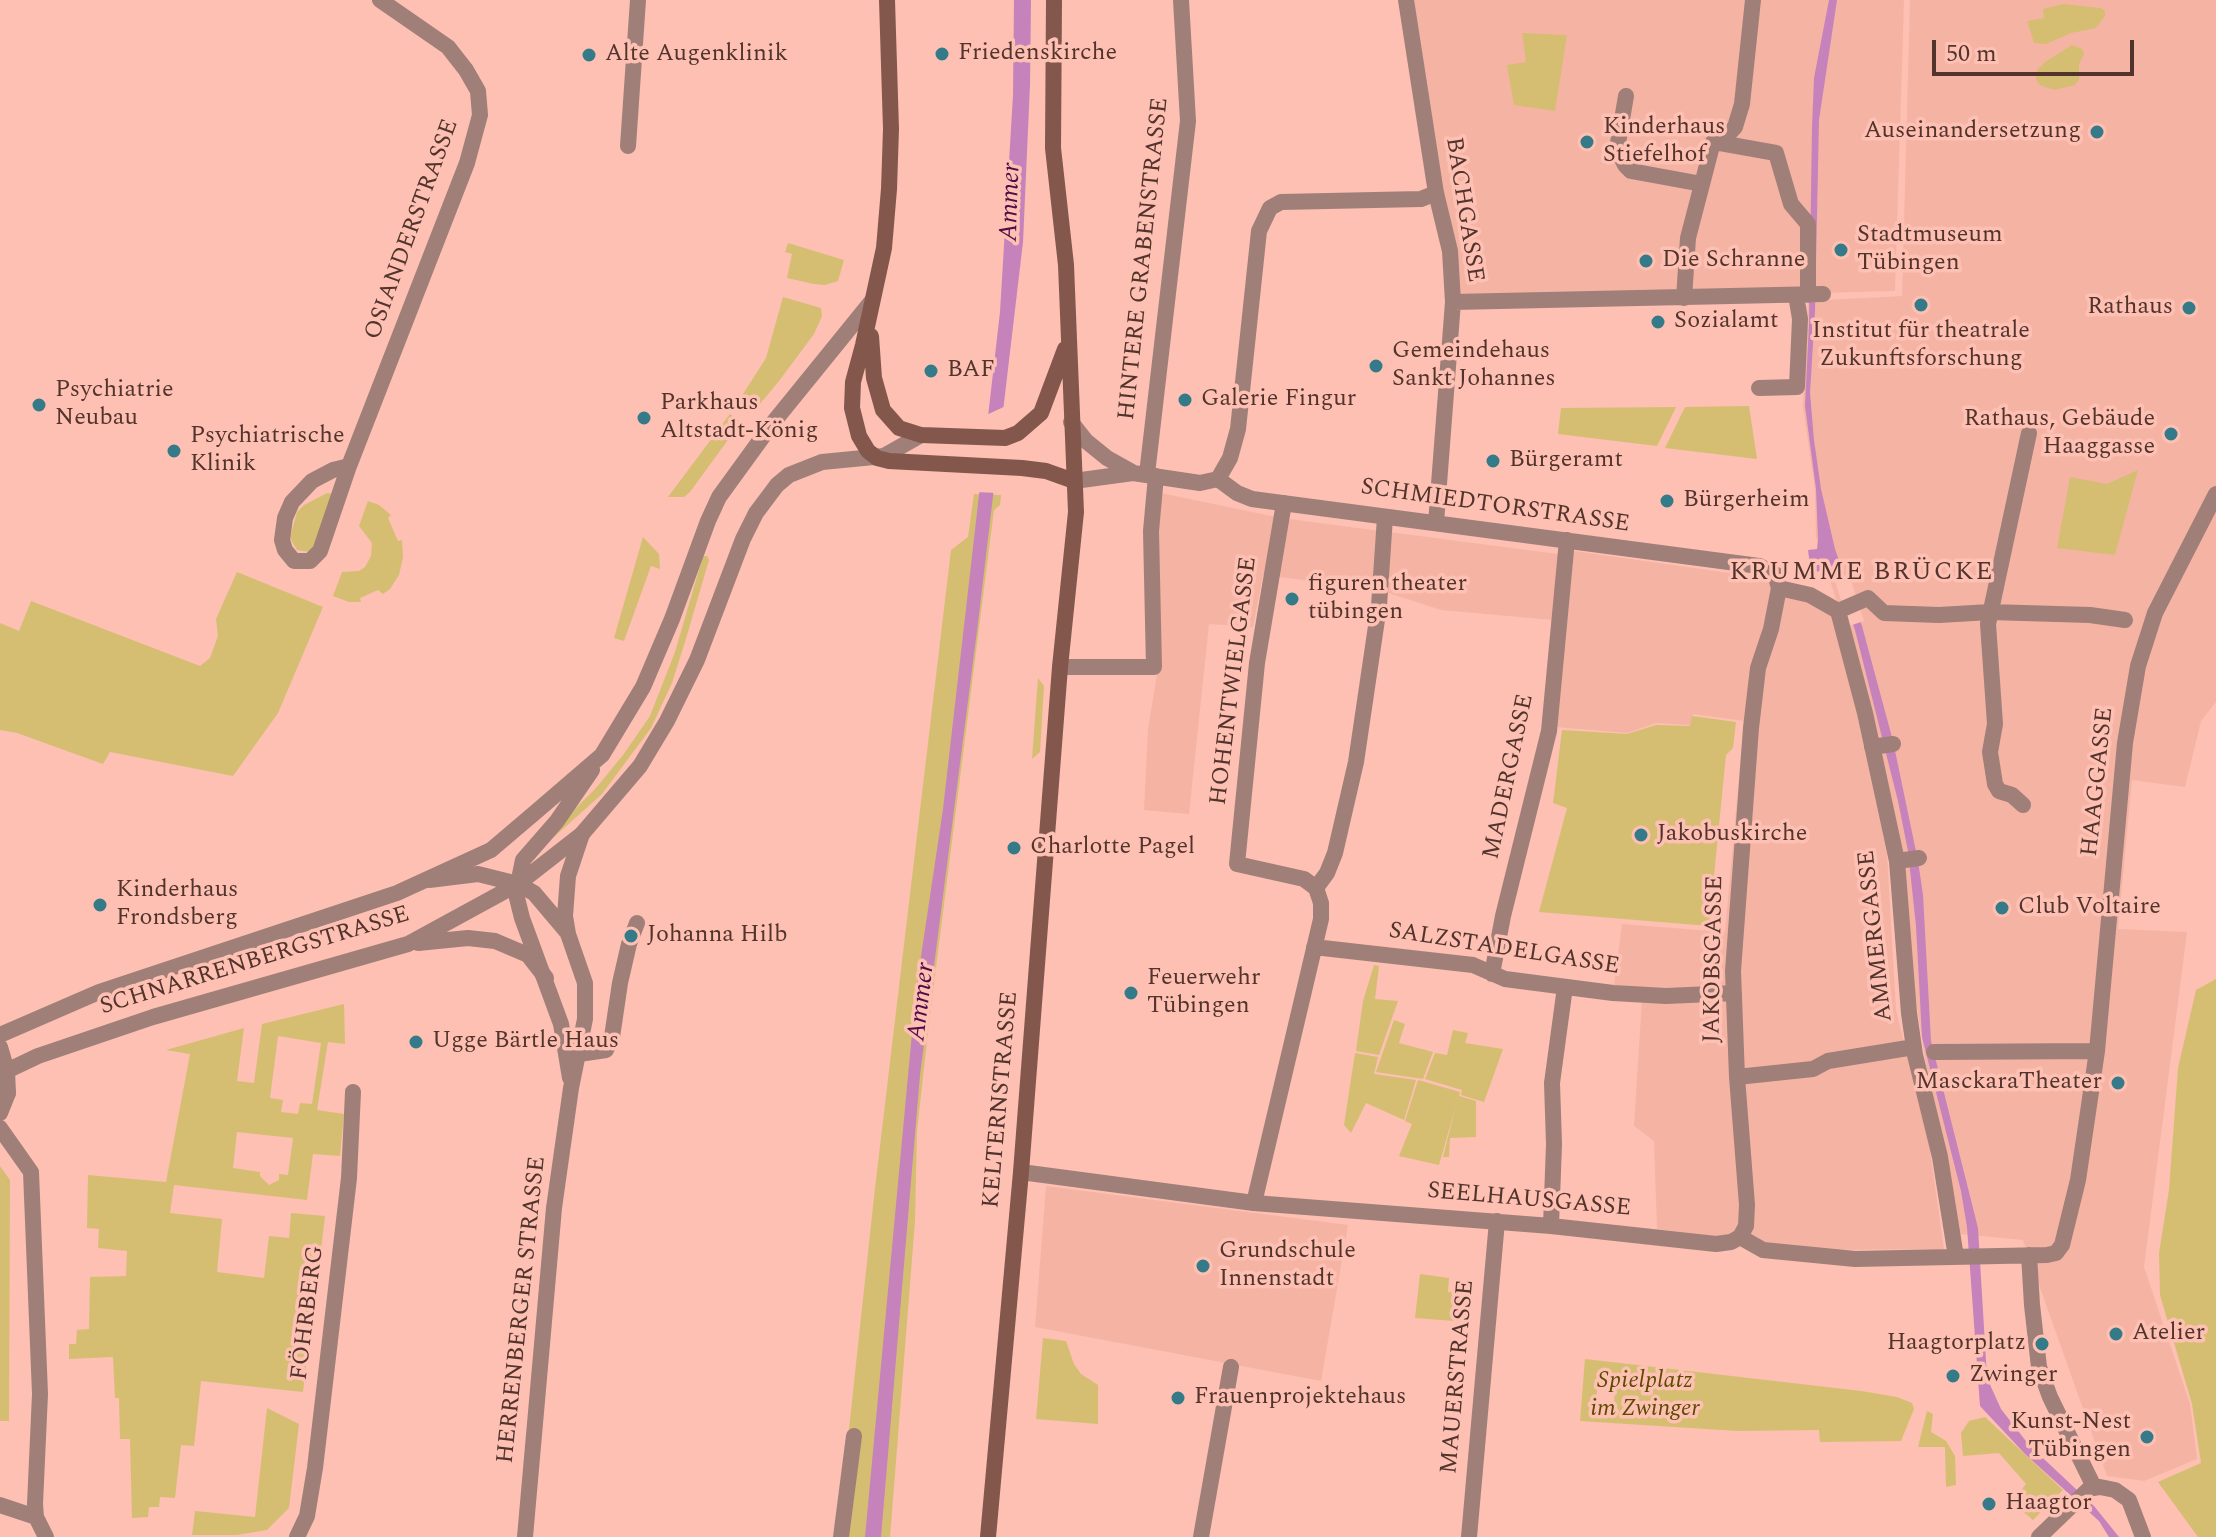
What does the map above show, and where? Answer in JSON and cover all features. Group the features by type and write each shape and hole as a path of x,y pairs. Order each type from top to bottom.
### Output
{"main road":[{"path":"887,0 889,189 884,248 853,382 852,408 859,436 868,451 877,458 904,463 1046,471 1074,481"},
{"name":"KELTERNSTRASSE","path":"988,1537 1021,1172 1060,667 1076,512 1066,265 1053,148 1054,0"},
{"path":"871,302 872,364 879,399 890,421 899,428 921,435 1005,438 1018,433 1041,413 1068,339"}],"street":[{"name":"OSIANDERSTRASSE","path":"349,466 312,481 292,502 285,518 282,540 294,561 310,561 320,551 349,466 437,245 467,163 480,115 478,91 448,47 380,0"},
{"path":"628,146 638,0"},
{"name":"HINTERE GRABENSTRASSE","path":"1145,474 1188,121 1181,0"},
{"name":"BACHGASSE","path":"1406,0 1436,193 1450,251 1453,302 1436,523"},
{"path":"1720,143 1735,127 1742,104 1753,0"},
{"path":"1626,96 1617,149 1625,165 1631,171 1702,184"},
{"path":"1684,298 1688,238 1713,142 1776,153 1791,204 1808,224 1809,295 1800,319 1797,387 1759,388"},
{"path":"1218,479 1230,458 1238,429 1259,231 1270,208 1281,202 1421,199 1436,193"},
{"path":"1453,302 1809,295"},
{"path":"518,884 523,860 557,821 643,687 719,497 772,424 871,302"},
{"name":"SCHMIEDTORSTRASSE","path":"1071,422 1086,441 1107,458 1145,474 1200,483 1218,479 1243,496 1284,503 1766,568 1775,574 1779,588 1810,595 1838,611"},
{"path":"2023,805 2012,795 1999,791 1995,784 1990,752 1995,724 1988,632 2029,433"},
{"name":"HERRENBERGER STRASSE","path":"571,1088 561,1024 522,918 517,898 518,884 582,834 640,766 667,721 697,660 743,539 768,496 789,475 803,468 836,459 877,458 921,435"},
{"path":"1060,667 1154,667 1151,522 1145,474"},
{"name":"SCHMIEDTORSTRASSE","path":"1074,481 1145,474"},
{"name":"HAAGGASSE","path":"2029,1255 2056,1253 2067,1235 2078,1180 2097,1051 2125,743 2138,666 2155,613 2216,494"},
{"name":"HOHENTWIELGASSE","path":"1284,503 1257,663 1237,864 1304,879 1316,888"},
{"path":"1254,1203 1314,947 1321,911 1316,888 1327,873 1335,853 1356,762 1379,606 1385,517"},
{"name":"MADERGASSE","path":"1492,974 1503,916 1549,731 1567,540"},
{"name":"JAKOBSGASSE","path":"1740,1237 1747,1216 1734,993 1737,910 1758,668 1771,629 1779,588"},
{"path":"1838,611 1868,598 1884,613 1939,615 1990,612 2104,616 2125,620"},
{"name":"AMMERGASSE","path":"1838,611 1882,745 1907,859 1909,1013 1940,1157 1956,1257"},
{"name":"SCHNARRENBERGSTRASSE","path":"0,1035 99,992 397,893 491,850 602,755"},
{"name":"HERRENBERGER STRASSE","path":"525,1537 554,1208 571,1088 585,1019 585,983 565,916 565,891 582,834"},
{"name":"HERRENBERGER STRASSE","path":"424,881 478,874 518,884 534,893 568,934"},
{"name":"SCHNARRENBERGSTRASSE","path":"0,1074 38,1056 153,1017 408,944 518,884"},
{"path":"579,1054 606,1050 612,1037 620,983 637,923"},
{"path":"408,944 468,938 495,941 528,955 546,978"},
{"name":"SALZSTADELGASSE","path":"1314,947 1473,965 1505,979 1565,987 1666,996 1734,993"},
{"path":"1551,1226 1554,1144 1552,1083 1565,987"},
{"path":"0,1047 7,1071 8,1093 0,1113"},
{"path":"1737,1077 1813,1069 1828,1061 1914,1047"},
{"path":"1934,1052 2097,1051"},
{"name":"FÖHRBERG","path":"297,1537 307,1516 315,1468 349,1178 353,1092"},
{"path":"0,1128 31,1172 40,1394 36,1517 46,1537"},
{"name":"SEELHAUSGASSE","path":"1021,1172 1254,1203 1497,1221 1716,1244 1740,1237 1763,1250 1814,1256 1887,1260 2029,1255"},
{"name":"MAUERSTRASSE","path":"1469,1537 1497,1221"},
{"path":"2029,1255 2039,1367 2050,1397 2094,1487"},
{"path":"1201,1537 1231,1367"},
{"path":"841,1537 854,1436"},
{"path":"2094,1487 2115,1490 2129,1500 2143,1537"},
{"path":"2039,1537 2094,1487"},
{"path":"0,1505 36,1517"}],"shaded area":[{"path":"1406,0 1904,0 1895,291 1453,302"},
{"path":"1910,0 2216,0 2216,702 2201,721 2185,787 2132,780 2118,929 2187,932 2144,1267 2190,1404 2197,1459 2144,1481 2107,1476 2023,1240 1959,1234 1933,1110 1911,968 1837,602 1816,537 1815,490 1803,406 1808,301 1902,296"},
{"path":"1161,493 1281,518 1558,554 1553,620 1441,610 1376,589 1263,575 1253,627 1209,624 1189,814 1144,810 1148,729 1160,656 1156,535"},
{"path":"1574,551 1765,578 1835,610 1887,854 1896,1010 1929,1144 1944,1249 1813,1250 1657,1229 1654,1141 1634,1126 1642,999 1613,993 1622,924 1725,932 1744,721 1693,714 1691,725 1656,723 1627,733 1556,727"},
{"path":"1046,1186 1348,1225 1321,1381 1035,1327"}],"green space":[{"path":"2063,4 2101,8 2105,16 2096,28 2071,33 2046,44 2034,43 2027,21 2044,18 2043,9"},
{"path":"1522,33 1567,35 1555,111 1514,105 1507,65 1526,62"},
{"path":"2072,45 2082,49 2084,54 2079,64 2079,80 2075,85 2054,90 2040,85 2036,80 2037,70"},
{"path":"788,243 844,260 838,281 825,285 787,278 792,254 785,252"},
{"path":"783,297 821,308 822,316 814,334 779,381 748,413 736,405 766,358"},
{"path":"1749,406 1757,459 1665,448 1685,407"},
{"path":"1676,407 1657,446 1558,434 1561,408"},
{"path":"730,414 741,422 690,492 684,497 668,497"},
{"path":"2138,470 2115,555 2057,548 2070,477 2107,484"},
{"path":"327,493 333,494 311,552 297,550 290,538 297,512"},
{"path":"974,494 1001,495 1000,505 994,510 917,1131 915,1221 890,1537 849,1537 848,1438 951,550 968,537"},
{"path":"368,501 391,515 388,518 398,541 402,540 403,557 399,575 390,589 383,594 378,590 360,598 361,602 349,602 333,596 342,572 359,571 371,556 372,543 359,526"},
{"path":"643,537 659,554 660,569 651,566 624,641 614,638"},
{"path":"703,556 709,560 685,642 672,683 651,728 602,794 544,846 550,834 596,788 623,755 650,716 675,652"},
{"path":"237,572 323,607 278,713 233,776 110,752 103,764 17,733 0,730 0,623 19,631 31,601 200,666 210,658 218,636 216,619"},
{"path":"1038,678 1044,686 1040,752 1032,759"},
{"path":"1692,716 1736,722 1733,748 1726,755 1709,926 1539,912 1567,808 1553,803 1562,730 1627,734 1656,725 1690,726"},
{"path":"1374,965 1379,966 1375,999 1398,1001 1379,1055 1356,1051 1363,1001"},
{"path":"2216,979 2216,1537 2198,1537 2158,1482 2201,1463 2192,1404 2160,1295 2159,1253 2169,1190 2178,1068 2196,990"},
{"path":"344,1004 345,1044 328,1042 317,1110 344,1114 340,1156 313,1154 307,1200 174,1185 170,1213 222,1219 217,1272 264,1278 269,1236 289,1238 291,1213 325,1216 317,1284 310,1284 307,1307 312,1311 303,1392 201,1381 194,1446 181,1445 175,1498 160,1497 159,1507 149,1507 148,1517 132,1518 130,1439 120,1439 119,1398 115,1398 113,1357 69,1359 69,1344 76,1344 77,1330 89,1329 90,1277 126,1276 127,1251 98,1248 99,1229 87,1228 88,1175 166,1182 190,1054 166,1050 244,1028 237,1081 254,1083 262,1024","holes":["278,1036 321,1043 312,1104 300,1103 298,1114 281,1112 283,1100 270,1098","237,1132 293,1138 288,1175 279,1174 279,1180 269,1185 260,1172 233,1168"]},
{"path":"1394,1020 1405,1024 1399,1043 1433,1052 1423,1079 1376,1072"},
{"path":"1453,1030 1468,1033 1465,1043 1503,1049 1484,1102 1461,1095 1462,1090 1425,1079 1435,1053 1447,1055"},
{"path":"1355,1053 1378,1057 1374,1074 1416,1080 1404,1120 1366,1103 1351,1133 1344,1125"},
{"path":"1418,1080 1460,1092 1459,1096 1476,1101 1476,1137 1450,1138 1449,1157 1443,1157 1456,1105 1439,1165 1399,1156 1412,1124 1405,1121"},
{"path":"0,1166 10,1180 9,1421 0,1421"},
{"path":"1420,1274 1449,1278 1448,1292 1470,1293 1468,1322 1415,1318"},
{"path":"1043,1338 1066,1341 1081,1374 1098,1385 1098,1424 1036,1419"},
{"name":"Spielplatz im Zwinger","path":"1585,1359 1861,1391 1897,1397 1912,1403 1914,1409 1901,1441 1820,1442 1819,1430 1738,1431 1580,1421","holes":["1599,1374 1616,1376 1614,1403 1596,1401"]},
{"path":"267,1408 299,1424 289,1508 267,1530 237,1535 192,1535 195,1511 255,1517"},
{"path":"1927,1411 1933,1414 1931,1432 1946,1441 1955,1456 1956,1485 1946,1487 1945,1447 1918,1447"},
{"path":"1985,1417 2063,1490 2033,1520 2012,1502 2026,1484 1999,1453 1963,1456 1961,1433 1969,1421"}],"water":[{"name":"Ammer","path":"1014,0 1031,0 1023,242 920,1075 881,1537 865,1537 916,990 943,809 1000,312 1013,95"},
{"path":"1829,0 1837,0 1819,120 1810,393 1814,440 1835,549 1862,626 1893,741 1918,861 1923,895 1931,1041 1978,1228 1987,1378 2001,1409 2029,1445 2094,1506 2119,1537 2109,1537 2099,1521 2025,1454 1980,1406 1967,1227 1961,1191 1922,1037 1916,926 1908,851 1898,801 1855,630 1837,577 1833,568 1811,573 1808,550 1817,549 1818,539 1816,489 1805,406 1812,127 1814,78"}],"pier":[{"path":"1008,405 997,493 976,492 984,416"},
{"path":"1849,574 1864,621 1849,626 1834,578"}],"place":[{"name":"Friedenskirche","path":"942,54"},
{"name":"Alte Augenklinik","path":"589,55"},
{"name":"Auseinandersetzung","path":"2097,132"},
{"name":"Kinderhaus Stiefelhof","path":"1587,142"},
{"name":"Stadtmuseum Tübingen","path":"1841,250"},
{"name":"Die Schranne","path":"1646,261"},
{"name":"Institut für theatrale Zukunftsforschung","path":"1921,305"},
{"name":"Rathaus","path":"2189,308"},
{"name":"Sozialamt","path":"1658,322"},
{"name":"Gemeindehaus Sankt Johannes","path":"1376,366"},
{"name":"BAF","path":"931,371"},
{"name":"Galerie Fingur","path":"1185,400"},
{"name":"Psychiatrie Neubau","path":"39,405"},
{"name":"Parkhaus Altstadt-König","path":"644,418"},
{"name":"Rathaus, Gebäude Haaggasse","path":"2171,434"},
{"name":"Psychiatrische Klinik","path":"174,451"},
{"name":"Bürgeramt","path":"1493,461"},
{"name":"Bürgerheim","path":"1667,501"},
{"name":"figuren theater tübingen","path":"1292,599"},
{"name":"Jakobuskirche","path":"1641,835"},
{"name":"Charlotte Pagel","path":"1014,848"},
{"name":"Kinderhaus Frondsberg","path":"100,905"},
{"name":"Club Voltaire","path":"2002,908"},
{"name":"Johanna Hilb","path":"631,936"},
{"name":"Feuerwehr Tübingen","path":"1131,993"},
{"name":"Ugge Bärtle Haus","path":"416,1042"},
{"name":"MasckaraTheater","path":"2118,1083"},
{"name":"Grundschule Innenstadt","path":"1203,1266"},
{"name":"Atelier","path":"2116,1334"},
{"name":"Haagtorplatz","path":"2042,1344"},
{"name":"Zwinger","path":"1953,1376"},
{"name":"Frauenprojektehaus","path":"1178,1398"},
{"name":"Kunst-Nest Tübingen","path":"2147,1437"},
{"name":"Haagtor","path":"1989,1504"}],"district":[{"name":"KRUMME BRÜCKE","path":"1862,574"}]}
